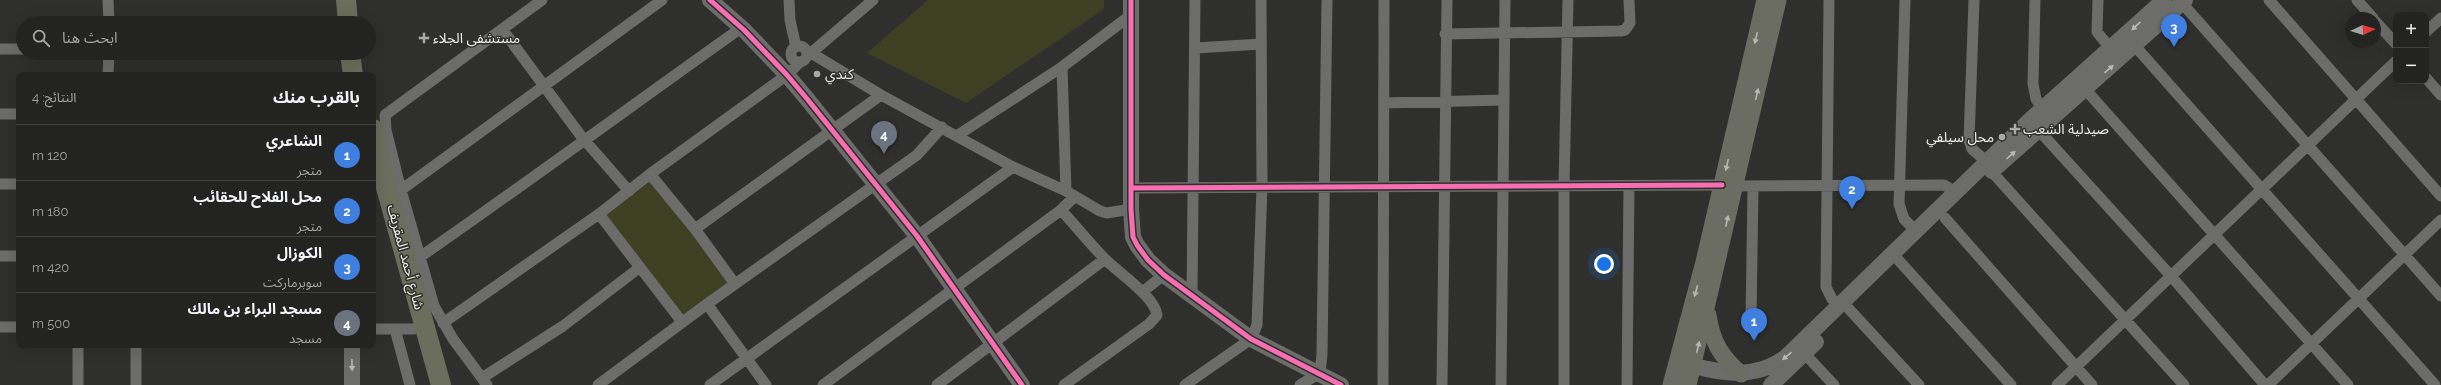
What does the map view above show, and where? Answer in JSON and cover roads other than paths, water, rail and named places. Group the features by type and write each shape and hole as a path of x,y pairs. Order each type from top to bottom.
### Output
{"highway":[{"path":"346,0 347,16"},
{"path":"359,0 360,16"},
{"path":"351,60 353,72"},
{"path":"364,60 365,72"},
{"name":"شارع أحمد المقريف","path":"376,142 386,184 441,385"},
{"name":"شارع أحمد المقريف","path":"376,192 404,329 429,385"}],"main road":[{"path":"710,0 741,28 787,75 873,184 917,236 1022,385"},
{"path":"1673,384 1686,364 1708,310 1729,186 1765,0"},
{"path":"1688,385 1686,364 1729,186 1778,0"},
{"path":"2034,125 2043,108 2111,49 2164,0"},
{"path":"1896,258 1916,231 1956,192 1989,167 2034,125 2086,89 2183,1"},
{"path":"1131,8 1131,209 1133,237 1137,245 1148,260 1164,275 1251,339 1341,385"},
{"path":"1686,364 1723,373 1741,374 1758,372 1777,363 1845,307 1896,258 1945,218 1989,167"},
{"path":"1771,385 1805,354 1845,307"},
{"path":"1708,310 1712,336 1718,352 1741,374"},
{"path":"352,348 352,385"}],"street":[{"path":"108,0 108,16"},
{"path":"542,0 385,115 386,130 401,190 434,306 443,323 485,382 639,268"},
{"path":"401,190 662,0"},
{"path":"789,0 790,20 796,47"},
{"path":"443,323 599,214 650,174 787,75 799,63 806,60 809,53 874,0"},
{"path":"1192,297 1196,48 1195,0"},
{"path":"1185,385 1251,339 1257,325 1262,187 1260,0"},
{"path":"1300,385 1320,373 1322,354 1326,187 1327,0"},
{"path":"1382,385 1384,0"},
{"path":"1442,385 1446,0"},
{"path":"1501,385 1505,0"},
{"path":"1564,385 1564,186 1568,0"},
{"path":"1445,34 1505,32 1568,33 1625,30 1630,23 1629,0"},
{"path":"1829,0 1826,287 1832,298 1845,307 1919,385"},
{"path":"1905,0 1899,204 1901,215 1916,231"},
{"path":"1974,0 1969,140 1972,149 2184,385"},
{"path":"2034,0 2033,88 2036,99 2043,108"},
{"path":"2098,0 2097,32 2111,49"},
{"path":"2269,0 2355,100 2441,196"},
{"path":"2357,0 2368,12"},
{"path":"2183,1 2441,296"},
{"path":"958,136 1062,66 1131,8"},
{"path":"2429,29 2441,18"},
{"path":"420,256 543,171 583,140 741,28"},
{"path":"2381,28 2393,41"},
{"path":"502,29 583,140 628,191"},
{"path":"1196,48 1260,44"},
{"path":"2135,46 2261,190 2436,385"},
{"path":"799,63 793,60 791,56 792,51 796,47 803,47 809,53 1013,167 1070,194 1100,211 1107,213 1131,209"},
{"path":"0,49 16,49"},
{"path":"108,60 108,72"},
{"path":"2057,385 2393,64"},
{"path":"823,385 954,287 1061,210 1070,194 1062,66"},
{"path":"2429,81 2441,95"},
{"path":"2086,89 2348,385"},
{"path":"695,229 881,94"},
{"path":"1384,103 1445,100 1504,100"},
{"path":"0,114 16,114"},
{"path":"2034,125 2171,276 2265,385"},
{"path":"598,385 707,304 822,224 873,184 917,155 942,127"},
{"path":"710,385 1013,167"},
{"path":"650,174 695,229 735,284"},
{"path":"0,184 16,184"},
{"path":"1132,188 1944,185 1956,192"},
{"path":"1627,385 1629,186"},
{"path":"1751,321 1753,186"},
{"path":"1061,210 1105,259 1142,292 1155,308 1157,315 1154,320 1064,385"},
{"path":"599,214 682,322"},
{"path":"1945,218 2092,385"},
{"path":"2268,385 2441,220"},
{"path":"0,256 16,256"},
{"path":"1896,258 2011,385"},
{"path":"937,385 992,342 1105,259"},
{"path":"1142,292 1164,275"},
{"path":"707,304 766,385"},
{"path":"0,327 16,327"},
{"path":"376,329 404,329 410,385"},
{"path":"78,348 78,385"},
{"path":"136,348 136,385"},
{"path":"1805,354 1834,385"}],"place":[{"name":"مستشفى الجلاء","path":"424,38"},
{"name":"الكوزال","path":"2174,47"},
{"name":"كندي","path":"817,74"},
{"name":"صيدلية الشعب","path":"2015,129"},
{"name":"محل سيلفي","path":"2002,137"},
{"name":"مسجد البراء بن مالك","path":"884,154"},
{"name":"محل الفلاح للحقائب","path":"1852,209"},
{"name":"الشاعري","path":"1754,341"}]}
